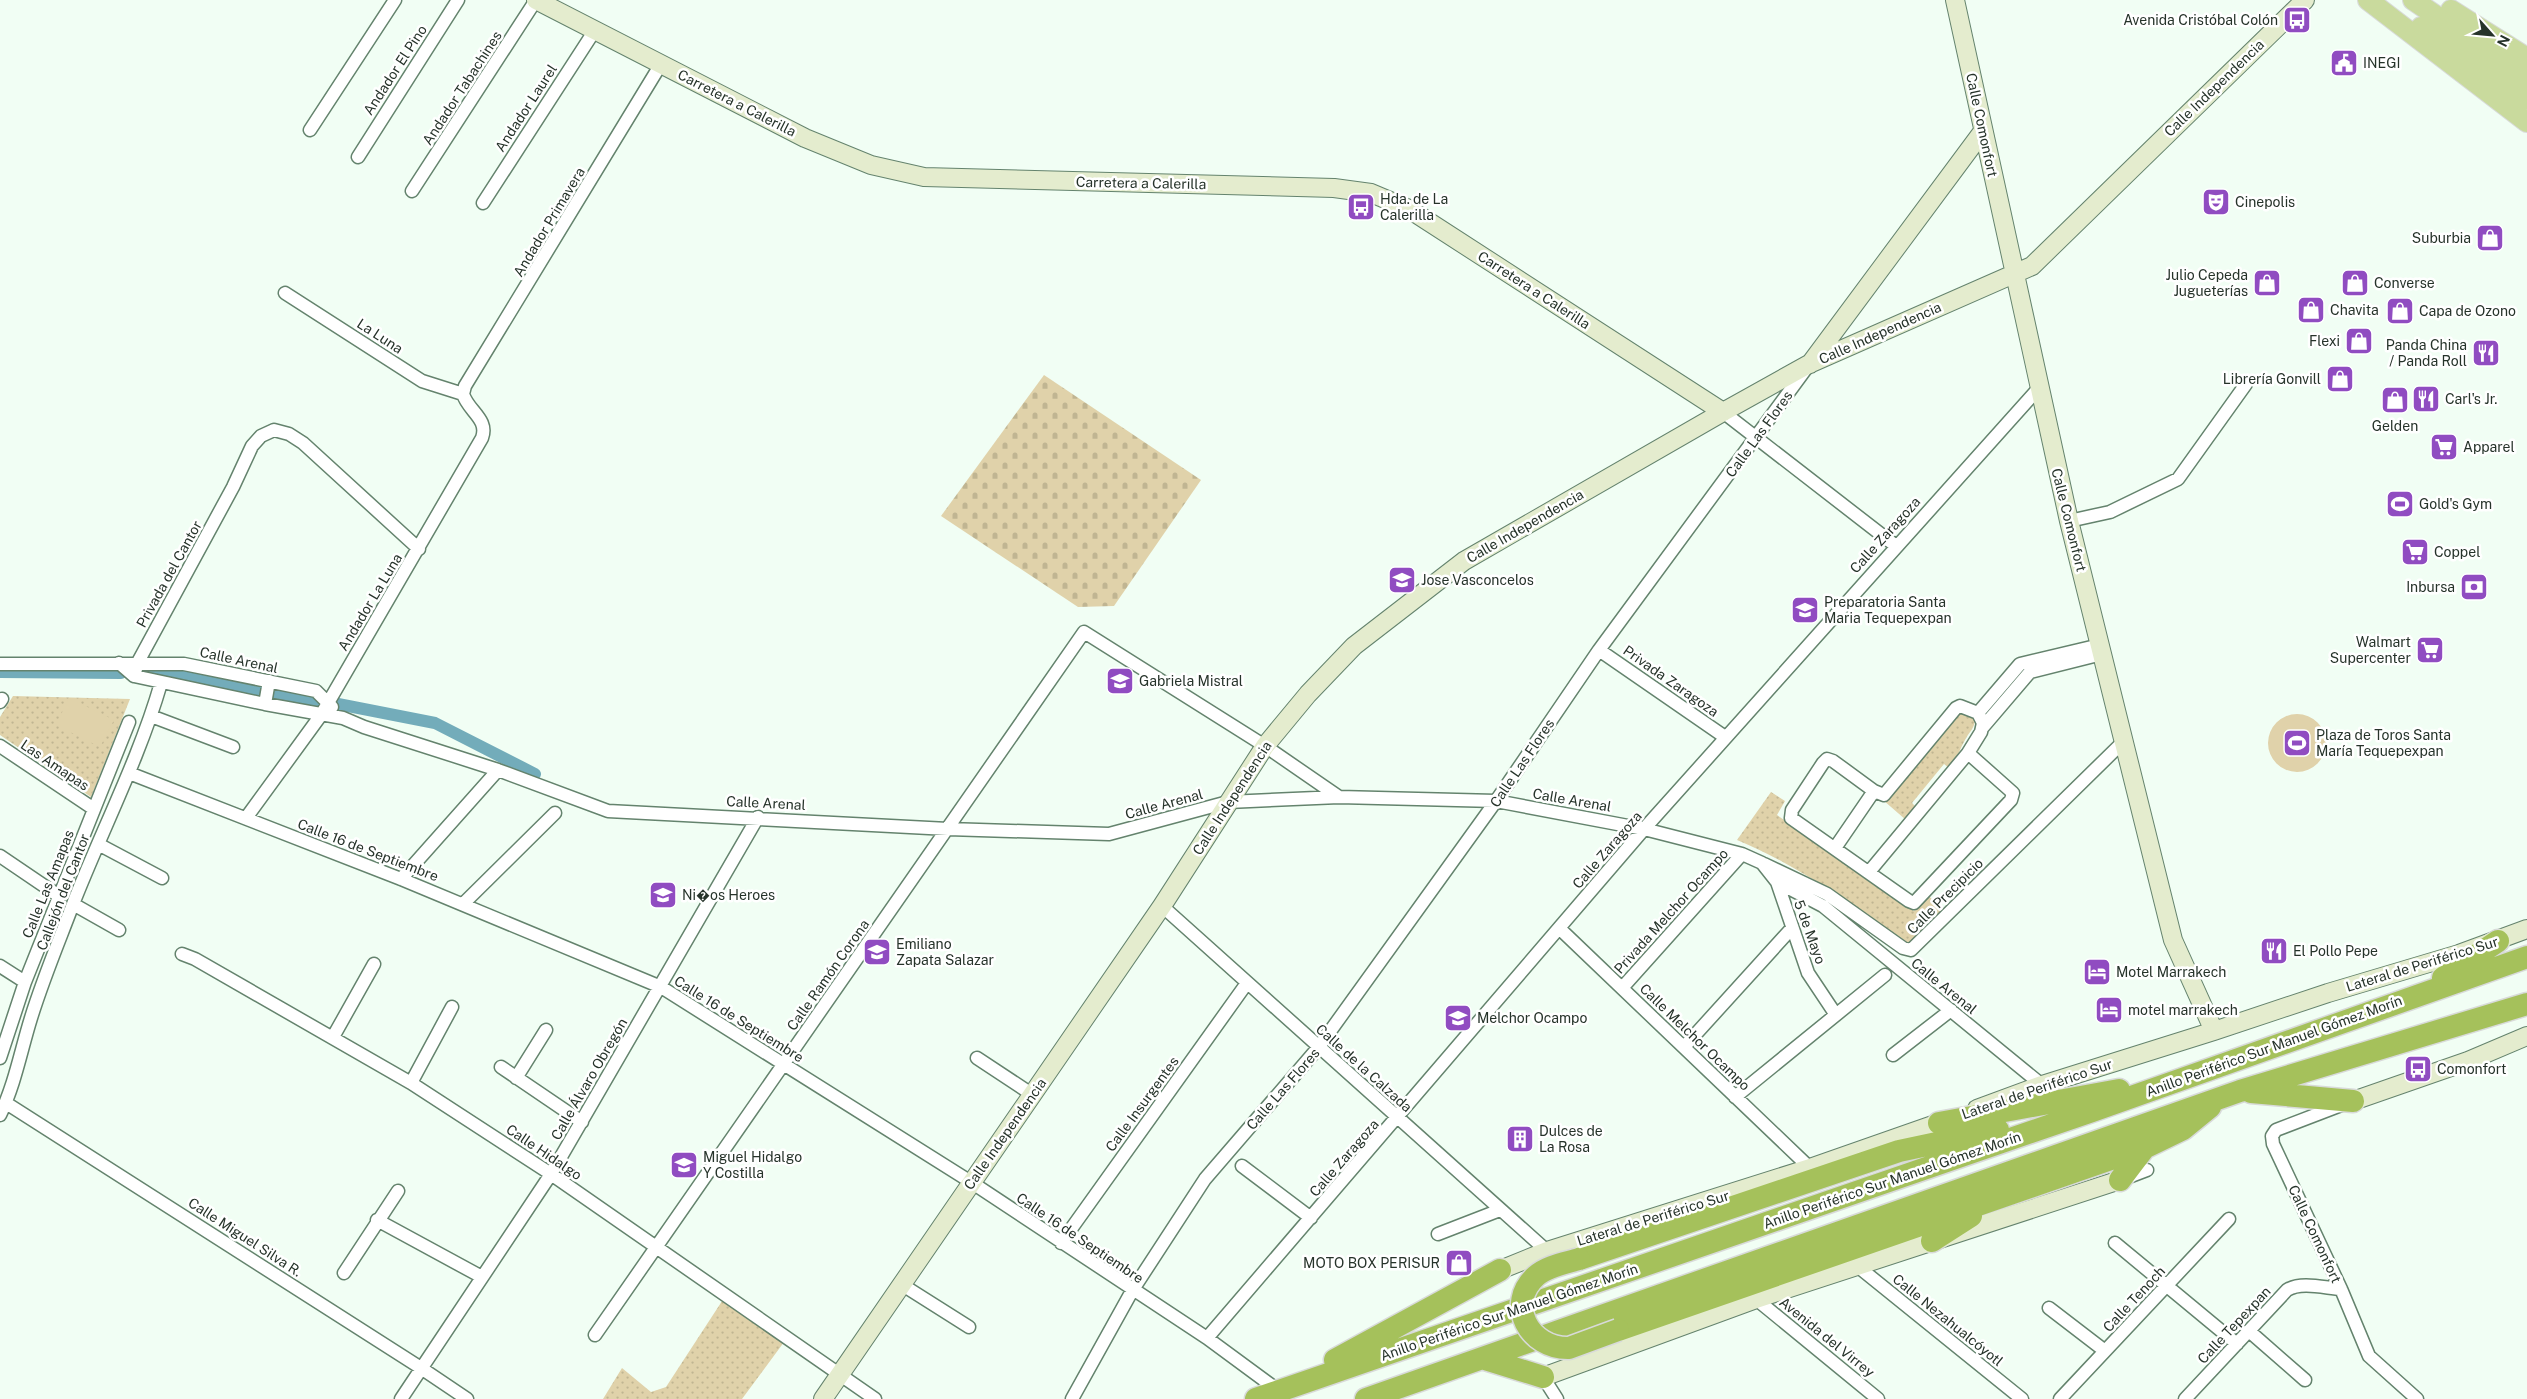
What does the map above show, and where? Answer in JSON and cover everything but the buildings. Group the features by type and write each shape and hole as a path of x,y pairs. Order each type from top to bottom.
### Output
{"highway":[{"path":"2414,996 2498,941"},
{"name":"Anillo Periférico Sur Manuel Gómez Morín","path":"1256,1399 2092,1111 2527,957"},
{"path":"1366,1399 1485,1359 2240,1091 2527,1004"},
{"path":"1939,1123 2189,1077"},
{"path":"2240,1091 2353,1101"},
{"path":"2092,1111 1899,1151 1542,1271 1532,1281 1525,1293 1523,1307 1528,1327 1542,1342 1562,1348 1569,1348 2145,1147 2183,1129 2218,1099"},
{"path":"2120,1180 2145,1147"},
{"path":"1932,1241 1998,1198"},
{"path":"1279,1391 1500,1270"},
{"path":"1485,1359 1543,1377"}],"main road":[{"path":"2368,0 2527,122"},
{"path":"2380,0 2527,99"},
{"path":"2413,0 2527,78"},
{"path":"2436,0 2527,58"}],"street":[{"path":"310,130 395,0"},
{"name":"Andador El Pino","path":"358,157 458,0"},
{"name":"Carretera a Calerilla","path":"536,0 805,138 871,165 924,178 1334,188 1371,193 1409,209 1723,412"},
{"name":"Andador Tabachines","path":"412,191 536,0"},
{"name":"Calle Comonfort","path":"1955,0 1982,131 2015,273 2038,389 2172,940 2214,1031"},
{"name":"Calle Independencia","path":"823,1399 1162,906 1264,746 1308,694 1354,646 1464,561 1723,412 1809,364 2032,266 2305,0"},
{"name":"Andador Laurel","path":"483,203 594,30"},
{"name":"Andador Primavera","path":"464,394 465,386 526,290 661,64"},
{"name":"Calle Las Flores","path":"1072,1399 1132,1291 1205,1179 1318,1048 1496,801 1599,650 1982,131"},
{"name":"La Luna","path":"285,293 422,381 464,394"},
{"path":"2069,521 2110,512 2178,479 2246,384"},
{"name":"Calle Zaragoza","path":"1207,1338 1398,1118 1644,828 2038,389"},
{"name":"Andador La Luna","path":"246,818 328,703 418,549 485,429 464,394"},
{"path":"1723,412 1896,546"},
{"name":"Privada del Cantor","path":"134,676 138,662 233,487 252,446 267,432 282,431 303,443 418,549"},
{"name":"Calle Ramón Corona","path":"595,1335 1084,632 1264,746"},
{"path":"1868,872 1968,753 1983,727 2030,672 2068,662 2101,649"},
{"path":"1978,713 2020,664 2101,649"},
{"name":"Privada Zaragoza","path":"1599,650 1725,738"},
{"name":"Calle Arenal","path":"0,664 138,662 184,664 267,692 320,715 343,718 364,727 498,770 608,811 758,817 948,829 1109,834 1228,802 1339,797 1496,801 1644,828 1742,854 1762,863 1776,882 1823,906 2042,1084"},
{"name":"Calle Arenal","path":"118,663 134,676 161,682 267,692 316,692 343,718"},
{"name":"Callejón del Cantor","path":"0,1115 6,1103 32,1016 73,904 129,774 151,716 161,682"},
{"path":"1968,753 2012,791 2014,796 1914,903 1790,816 1822,763 1827,759 1833,761 1874,791 1882,794 1886,792 1956,708 1964,707 1978,713 1983,727"},
{"path":"151,716 233,748"},
{"name":"Calle Las Amapas","path":"0,1058 25,982 128,722"},
{"name":"Calle Precipicio","path":"1762,863 1805,881 1827,894 1902,948 1911,950 2124,741"},
{"name":"Las Amapas","path":"0,746 94,808"},
{"path":"1264,746 1339,797"},
{"path":"401,879 498,770"},
{"name":"Calle 16 de Septiembre","path":"129,774 401,879 661,987 971,1182 1132,1291 1207,1338 1279,1391"},
{"path":"1835,848 1874,791"},
{"path":"463,904 555,813"},
{"name":"Calle Álvaro Obregón","path":"401,1399 551,1174 758,817"},
{"path":"98,844 162,878"},
{"name":"Privada Melchor Ocampo","path":"1622,988 1742,854"},
{"path":"0,856 58,896"},
{"name":"5 de Mayo","path":"1776,882 1808,973 1836,1015"},
{"path":"73,904 119,930"},
{"name":"Calle de la Calzada","path":"1162,906 1318,1048 1547,1251"},
{"name":"Calle Melchor Ocampo","path":"1559,928 1810,1168"},
{"path":"1684,1047 1792,928"},
{"name":"Lateral de Periférico Sur","path":"1500,1270 1547,1251 1810,1168 1939,1123 2042,1084 2498,941 2527,929"},
{"name":"Calle Hidalgo","path":"182,954 195,959 411,1083 551,1174 875,1399"},
{"path":"333,1037 374,964"},
{"path":"0,966 25,982"},
{"path":"1736,1097 1885,975"},
{"name":"Calle Insurgentes","path":"1061,1243 1247,983"},
{"path":"411,1083 452,1007"},
{"path":"1893,1055 1951,1010"},
{"path":"516,1078 546,1030"},
{"path":"2353,1101 2468,1061 2527,1036"},
{"path":"977,1058 1033,1094"},
{"path":"501,1067 582,1122"},
{"name":"Calle Comonfort","path":"2353,1101 2276,1130 2272,1136 2273,1144 2341,1289 2370,1356 2417,1399"},
{"name":"Calle Miguel Silva R.","path":"6,1103 467,1399"},
{"path":"1242,1166 1311,1218"},
{"path":"1558,1399 1543,1377 1756,1299 2147,1170"},
{"path":"344,1273 377,1220 398,1191"},
{"path":"1438,1234 1500,1210"},
{"name":"Calle Tenoch","path":"2060,1399 2229,1219"},
{"path":"377,1220 482,1277"},
{"path":"2115,1243 2237,1344"},
{"name":"Calle Nezahualcóyotl","path":"1856,1265 2022,1399"},
{"path":"901,1284 969,1327"},
{"name":"Calle Tepexpan","path":"2186,1399 2286,1290 2293,1286 2341,1289"},
{"name":"Avenida del Virrey","path":"1756,1299 1878,1399"},
{"path":"2049,1308 2105,1351"},
{"path":"2249,1332 2305,1380"}],"green space":[{"path":"1044,375 1201,480 1114,606 1078,607 941,516"},
{"path":"13,696 130,699 91,797 0,735 0,717"},
{"path":"69,698 114,720 100,747 56,725"},
{"path":"1957,712 1975,719 1973,727 1949,768 1944,764 1912,803 1916,807 1906,820 1883,800"},
{"name":"Plaza de Toros Santa María Tequepexpan","path":"2291,714 2303,714 2313,718 2322,727 2326,749 2318,764 2303,772 2291,772 2281,768 2272,759 2268,749 2268,737 2272,727 2281,718"},
{"path":"1771,792 1785,801 1777,815 1914,911 1928,895 1943,911 1910,943 1904,943 1803,873 1737,840"},
{"path":"726,1295 787,1338 742,1399 603,1399 622,1368 651,1392 666,1387"}],"waterway":[{"path":"0,672 121,673"},
{"path":"137,673 169,673 318,701"},
{"path":"338,704 435,723 535,774"}],"place":[{"name":"Avenida Cristóbal Colón","path":"2297,20"},
{"name":"INEGI","path":"2344,63"},
{"name":"Cinepolis","path":"2216,202"},
{"name":"Hda. de La Calerilla","path":"1361,207"},
{"name":"Suburbia","path":"2490,238"},
{"name":"Julio Cepeda Jugueterías","path":"2267,283"},
{"name":"Converse","path":"2355,283"},
{"name":"Chavita","path":"2311,310"},
{"name":"Capa de Ozono","path":"2400,311"},
{"name":"Flexi","path":"2359,341"},
{"name":"Panda China / Panda Roll","path":"2486,353"},
{"name":"Librería Gonvill","path":"2340,379"},
{"name":"Carl's Jr.","path":"2426,399"},
{"name":"Gelden","path":"2395,400"},
{"name":"Apparel","path":"2444,447"},
{"name":"Gold's Gym","path":"2400,504"},
{"name":"Coppel","path":"2415,552"},
{"name":"Jose Vasconcelos","path":"1402,580"},
{"name":"Inbursa","path":"2474,587"},
{"name":"Preparatoria Santa Maria Tequepexpan","path":"1805,610"},
{"name":"Walmart Supercenter","path":"2430,650"},
{"name":"Gabriela Mistral","path":"1120,681"},
{"name":"Plaza de Toros Santa María Tequepexpan","path":"2297,743"},
{"name":"Ni�os Heroes","path":"663,895"},
{"name":"El Pollo Pepe","path":"2274,951"},
{"name":"Emiliano Zapata Salazar","path":"877,952"},
{"name":"Motel Marrakech","path":"2097,972"},
{"name":"motel marrakech","path":"2109,1010"},
{"name":"Melchor Ocampo","path":"1458,1018"},
{"name":"Comonfort","path":"2418,1069"},
{"name":"Dulces de La Rosa","path":"1520,1139"},
{"name":"Miguel Hidalgo Y Costilla","path":"684,1165"},
{"name":"MOTO BOX PERISUR","path":"1459,1263"}]}
